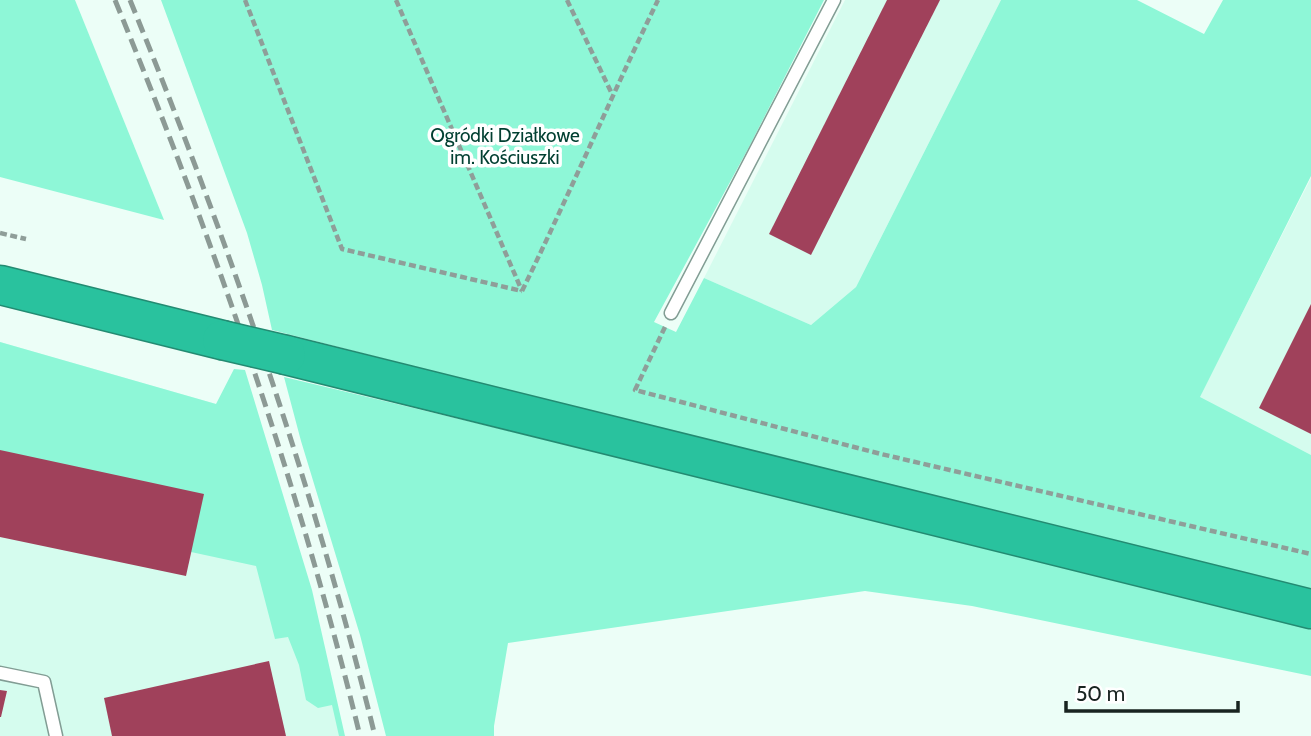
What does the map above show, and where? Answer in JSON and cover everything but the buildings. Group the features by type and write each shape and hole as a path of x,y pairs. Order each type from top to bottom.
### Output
{"highway":[{"path":"0,285 1311,609"}],"lane":[{"path":"671,313 834,0"},
{"path":"0,673 44,682 55,736"}],"path":[{"path":"245,0 342,249 522,291"},
{"path":"396,0 522,291"},
{"path":"567,0 612,95"},
{"path":"522,291 658,0"},
{"path":"0,233 26,239"},
{"path":"671,313 635,390 881,454 1311,554"}],"shaded area":[{"path":"845,0 1001,0 856,287 811,325 704,278"},
{"path":"1311,178 1311,455 1199,398"},
{"path":"0,342 216,404 289,635 334,703 341,736 0,736"}],"green space":[{"path":"0,0 75,0 164,220 0,177"},
{"name":"Ogródki Działkowe im. Kościuszki","path":"161,0 824,0 749,147 654,322 676,332 704,278 811,325 856,287 1001,0 1137,0 1204,34 1223,0 1311,0 1311,176 1200,397 1311,455 1311,590 272,330 247,233"},
{"path":"0,342 216,404 234,369 245,370 312,590 345,736 339,736 332,705 318,708 306,700 299,665 288,637 275,639 256,566 191,552 0,450"},
{"path":"284,377 1311,628 1311,676 972,606 865,591 508,643 494,736 386,736 360,635"}],"railway":[{"path":"115,0 220,271 282,455 310,548 360,736"},
{"path":"130,0 201,181 266,364 324,548 375,736"}]}
